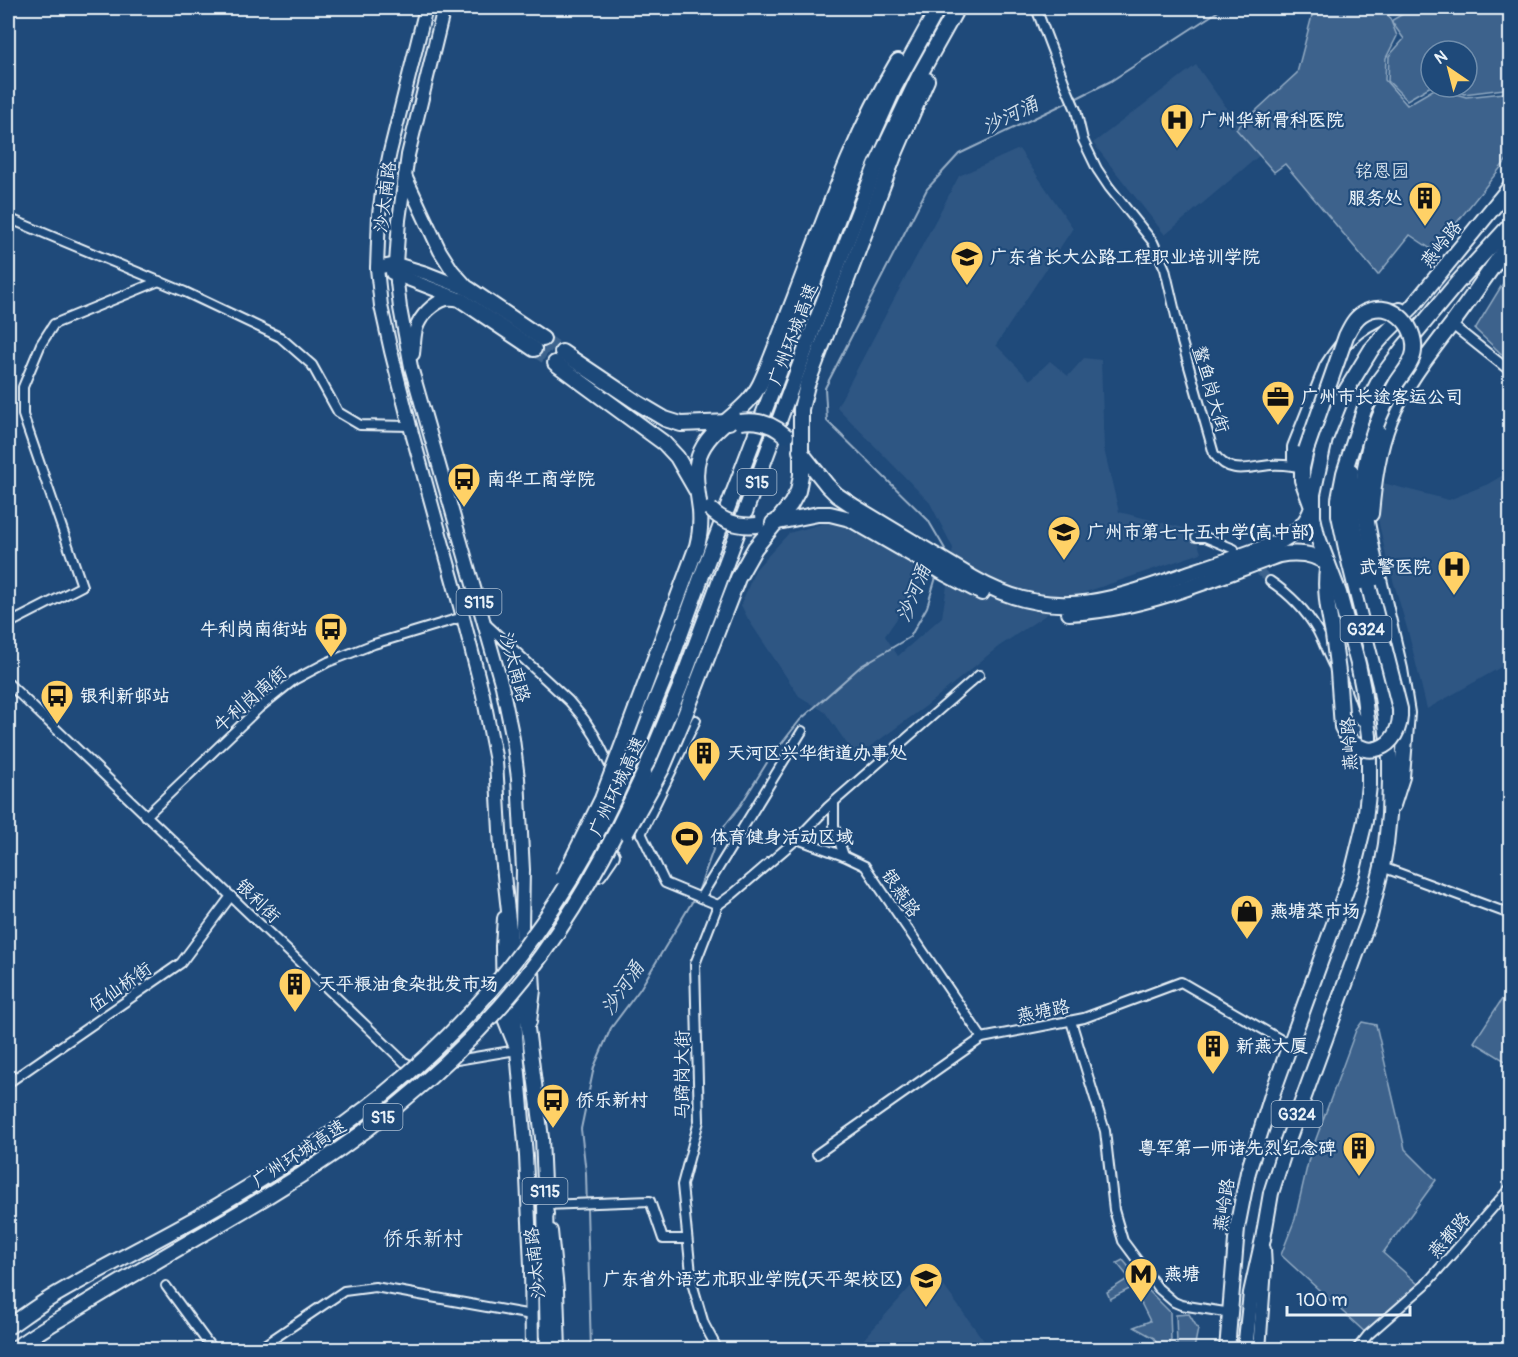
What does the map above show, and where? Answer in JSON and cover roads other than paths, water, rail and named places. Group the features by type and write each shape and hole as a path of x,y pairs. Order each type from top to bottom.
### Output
{"highway":[{"name":"广州环城高速","path":"8,1327 55,1295 235,1195 299,1156 349,1121 384,1094 444,1040 487,996 546,919 604,821 630,763 665,677 851,184 895,86 936,8"},
{"path":"707,442 739,416 761,381 844,169 875,101 898,62 936,8"},
{"name":"广州环城高速","path":"13,1350 99,1295 270,1195 350,1142 396,1106 460,1048 505,1000 544,951 569,914 626,815 680,687 867,189 886,144 932,51 959,8"},
{"path":"544,951 612,855 663,767 738,578 754,548 781,517 796,495 801,475 802,402 807,384 894,156 959,8"},
{"name":"燕岭路","path":"1227,1350 1237,1228 1243,1195 1260,1130 1350,881 1365,821 1369,785 1368,724 1356,656 1339,593 1312,517 1313,494 1325,439 1341,399 1371,350 1412,307 1510,187"},
{"name":"燕岭路","path":"1263,1239 1271,1193 1286,1146 1370,916 1386,844 1390,759 1384,705 1340,515 1339,500 1344,472 1364,410 1380,380 1457,283 1510,225"},
{"path":"1371,540 1376,471 1390,420 1406,389 1510,242"},
{"path":"465,295 538,344"},
{"path":"1302,468 1295,460 1294,447 1327,367 1334,356 1345,342 1366,324 1378,317 1412,307"},
{"path":"677,457 704,508 728,522 744,526 757,525 781,517 830,514 850,519 944,573 992,598 1018,608 1056,613 1089,612 1136,604 1281,541 1302,527 1312,507 1302,480 1306,450 1346,336 1362,314 1375,309 1388,309 1400,315 1408,324 1413,336 1414,356 1390,395 1376,426 1365,466 1363,490 1364,507 1400,669 1407,712 1402,777 1389,815"},
{"path":"704,508 677,457 658,438 558,357 664,419 681,424 724,423"},
{"path":"696,490 700,455 707,442 724,423 739,416"},
{"path":"700,423 739,416 778,429 802,453 837,495 980,582 1004,594 1028,601 1063,605 1098,601 1183,582 1288,553 1318,557 1328,565 1325,581 1340,689 1342,727 1350,741 1372,750 1386,746 1391,741 1401,718 1350,505 1353,445"},
{"path":"801,422 807,450 827,485"},
{"path":"786,436 798,454 801,475"},
{"path":"512,965 541,921 602,799 697,546 704,508 696,475"},
{"path":"754,548 795,520 819,514"},
{"path":"545,1205 548,1350"},
{"path":"1245,1350 1251,1293 1263,1239"}],"main road":[{"name":"沙太南路","path":"426,8 383,186 379,214 377,268 381,306 410,426 463,617 496,761 507,902 502,932 503,1013 517,1050 528,1199 532,1350"},
{"name":"沙太南路","path":"444,8 408,155 399,220 396,269 411,367 506,702 516,759 522,833 523,892 530,918 534,990 528,1032 542,1138 545,1205 551,1230 555,1266 559,1350"},
{"path":"405,176 440,251 465,295"},
{"path":"377,268 426,273 465,295"},
{"path":"411,367 416,331 421,319 438,303 448,298 465,295"},
{"path":"385,320 402,316"},
{"name":"燕岭路","path":"1259,1350 1265,1268 1263,1239"}],"street":[{"name":"鳌鱼岗大街","path":"1036,8 1076,110 1083,140 1097,169 1153,242 1165,269 1182,342 1214,454 1221,463 1237,468 1282,465 1302,468"},
{"path":"8,218 159,281 280,337 312,365 338,412 360,425 410,426"},
{"path":"8,624 82,586 22,415 23,387 41,344 54,324 159,281"},
{"path":"1451,324 1510,371"},
{"path":"1196,537 1205,537 1234,549"},
{"path":"1270,581 1305,612 1316,628 1333,666 1345,685 1355,716 1368,724"},
{"name":"牛利岗南街","path":"147,816 259,708 294,680 328,662 374,644 463,617"},
{"path":"484,622 584,719 605,754 665,883 718,905 797,839 834,802 979,675"},
{"name":"银利街","path":"8,683 404,1062 413,1066 421,1066 517,1050"},
{"path":"641,834 696,720"},
{"path":"700,898 802,731"},
{"path":"834,802 834,826 844,856"},
{"name":"银燕路","path":"797,839 865,866 982,1038"},
{"path":"1382,867 1510,914"},
{"name":"伍仙桥街","path":"8,1083 181,963 231,896"},
{"name":"马蹄岗大街","path":"718,905 695,964 699,1121 682,1185 692,1283 704,1324 718,1350"},
{"name":"燕塘路","path":"817,1154 982,1038 1084,1018 1181,982 1290,1045"},
{"path":"1071,1021 1105,1131 1114,1210 1123,1241 1158,1288 1174,1302 1231,1313"},
{"name":"燕都路","path":"1356,1350 1368,1335 1425,1285 1510,1188"},
{"path":"545,1205 650,1201 663,1239 687,1239"},
{"path":"166,1286 213,1350"},
{"path":"257,1350 344,1291 375,1287 526,1314"}],"waterway":[{"name":"沙河涌","path":"1075,99 1111,81 1223,8"},
{"name":"沙河涌","path":"943,554 945,549 928,520 827,421 825,388 927,189 959,154 1070,101"},
{"name":"沙河涌","path":"591,1350 586,1173 581,1129 594,1067 611,1028 640,989 698,892 719,833 740,806 768,761 800,720 861,666 910,637 927,607 937,574"}],"tunnel":[{"path":"543,339 562,352"},
{"path":"534,349 555,363"},
{"path":"1251,563 1270,581"}],"place":[{"name":"广州华新骨科医院","path":"1177,149"},
{"name":"服务处","path":"1425,227"},
{"name":"广东省长大公路工程职业培训学院","path":"967,286"},
{"name":"广州市长途客运公司","path":"1278,426"},
{"name":"南华工商学院","path":"464,508"},
{"name":"广州市第七十五中学(高中部)","path":"1064,561"},
{"name":"武警医院","path":"1454,596"},
{"name":"牛利岗南街站","path":"331,658"},
{"name":"银利新邨站","path":"57,725"},
{"name":"天河区兴华街道办事处","path":"704,782"},
{"name":"体育健身活动区域","path":"687,866"},
{"name":"燕塘菜市场","path":"1247,940"},
{"name":"天平粮油食杂批发市场","path":"295,1013"},
{"name":"新燕大厦","path":"1213,1075"},
{"name":"侨乐新村","path":"553,1129"},
{"name":"粤军第一师诸先烈纪念碑","path":"1359,1177"},
{"name":"燕塘","path":"1141,1303"},
{"name":"广东省外语艺术职业学院(天平架校区)","path":"926,1308"}],"district":[{"name":"侨乐新村","path":"423,1238"}],"park label":[{"name":"铭恩园","path":"1382,171"}]}
